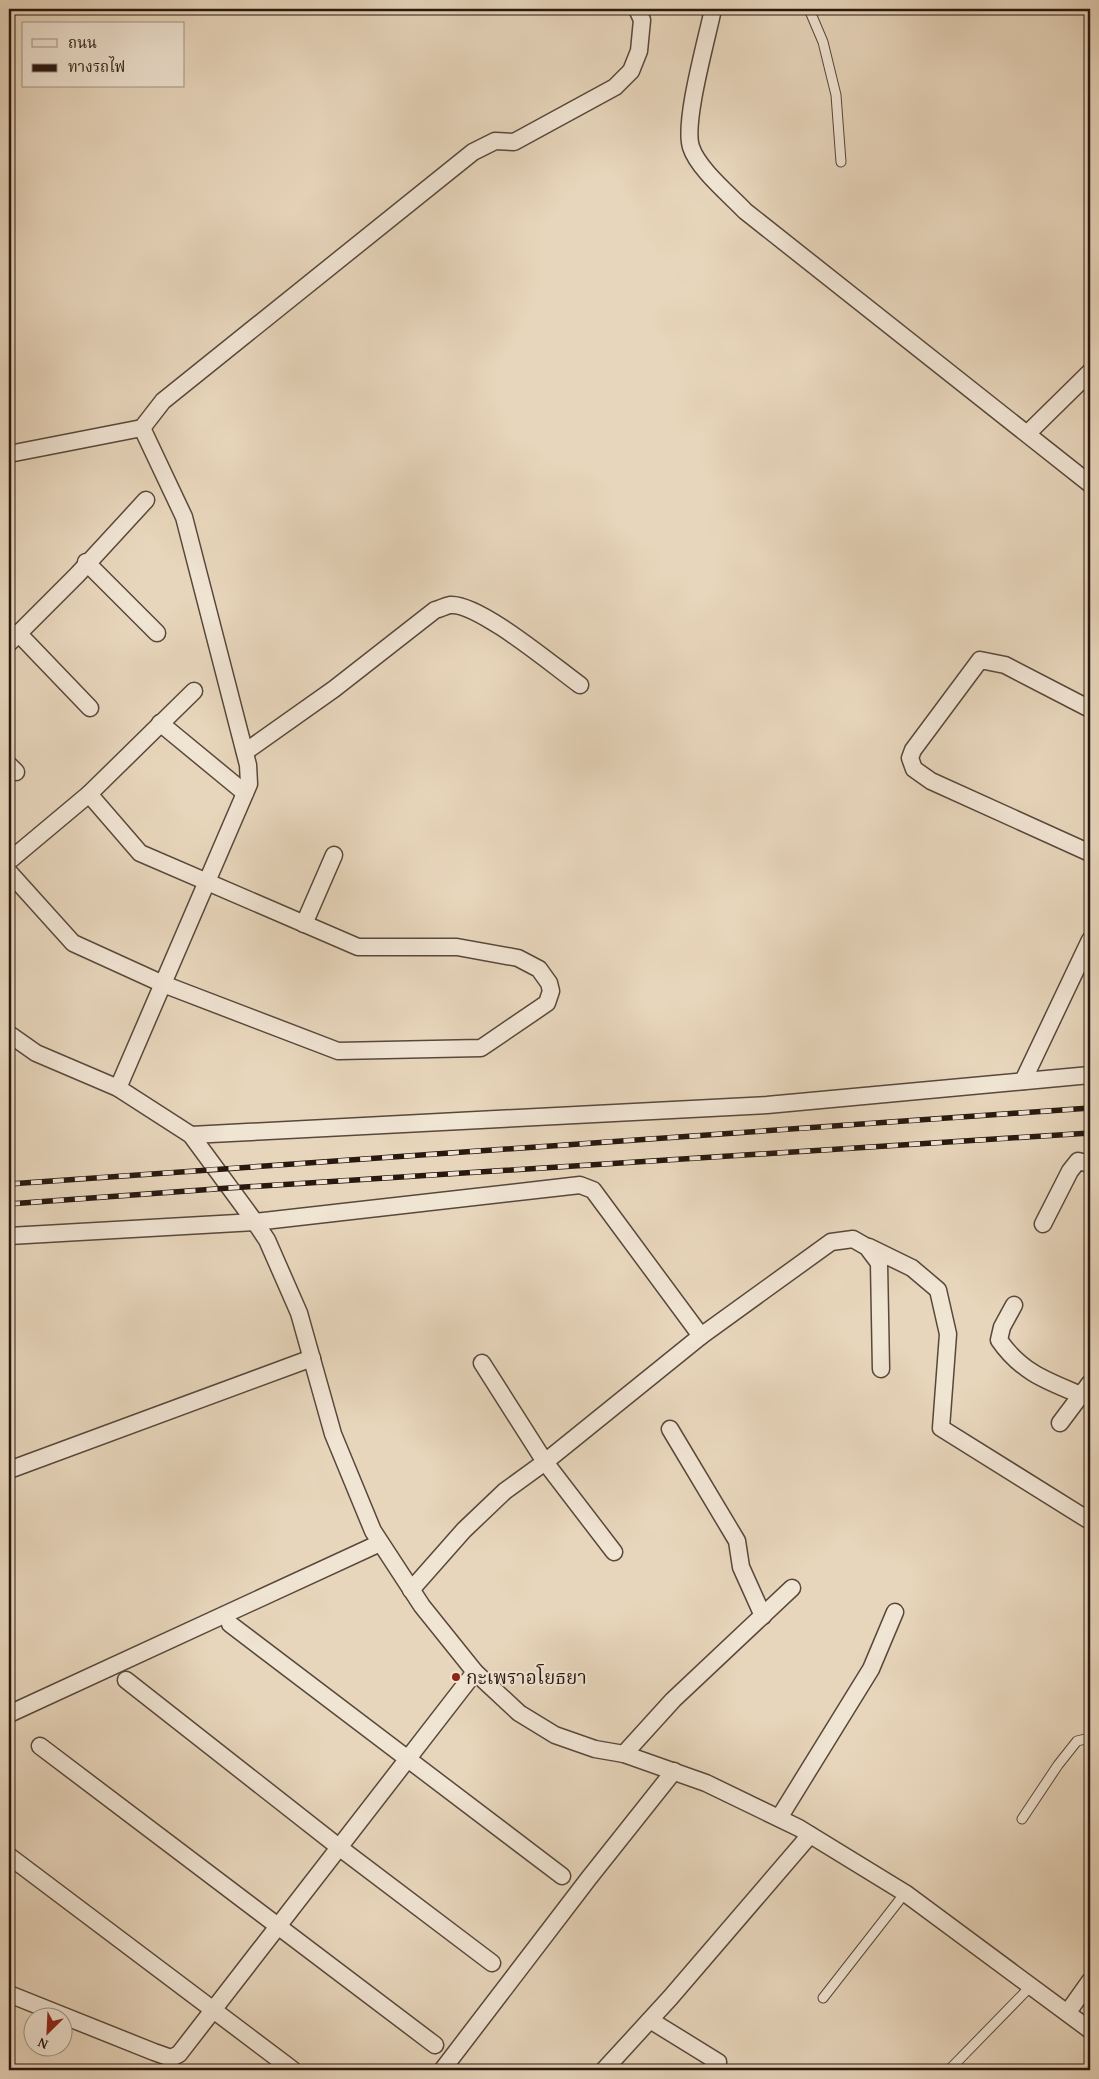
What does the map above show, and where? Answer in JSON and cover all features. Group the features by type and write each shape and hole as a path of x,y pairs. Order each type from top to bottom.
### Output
{"street":[{"path":"9,454 142,428 163,401 473,152 495,141 514,142 615,87 631,71 639,51 642,20 637,9"},
{"path":"713,9 688,124 691,148 702,166 745,211 1028,433 1090,484"},
{"path":"1028,433 1090,372"},
{"path":"118,1088 249,784 245,752 184,516 142,428"},
{"path":"90,708 14,638 77,575 86,562 146,500"},
{"path":"86,562 156,633"},
{"path":"245,752 334,689 436,610 450,605 460,606 494,622 580,685"},
{"path":"1090,709 1005,665 980,660 910,758 914,768 930,781 1090,853"},
{"path":"9,862 88,794 194,691"},
{"path":"160,723 245,793"},
{"path":"9,872 73,943 163,984 338,1051 481,1048 547,1003 551,992 549,983 540,969 518,958 457,947 358,947 140,853 88,794"},
{"path":"304,924 334,855"},
{"path":"1022,1081 1090,940"},
{"path":"9,1034 36,1053 118,1088 191,1135 256,1222 267,1240 299,1313 333,1434 372,1531 411,1590 475,1672 519,1712 555,1735 595,1749 624,1754 706,1783 810,1835 905,1893 1090,2030"},
{"path":"191,1135 767,1105 1090,1075"},
{"path":"1043,1224 1070,1171 1078,1161 1090,1164"},
{"path":"9,1236 256,1222 580,1185 589,1186 701,1336"},
{"path":"411,1590 470,1523 505,1491 701,1336 831,1242 854,1239 912,1268 938,1290 948,1334 940,1428 1090,1521"},
{"path":"867,1246 879,1263 881,1368"},
{"path":"1014,1305 1002,1328 999,1340 1010,1356 1036,1376 1086,1389 1060,1423"},
{"path":"9,1470 312,1358"},
{"path":"482,1363 544,1462 614,1552"},
{"path":"670,1429 737,1541 741,1567 762,1616"},
{"path":"9,1714 380,1542"},
{"path":"624,1754 673,1700 792,1588"},
{"path":"779,1818 871,1669 895,1612"},
{"path":"230,1624 562,1876"},
{"path":"9,1994 171,2058 179,2054 475,1672"},
{"path":"126,1680 340,1848 492,1963"},
{"path":"40,1746 435,2045"},
{"path":"443,2069 589,1878 674,1771"},
{"path":"604,2070 650,2020 810,1835"},
{"path":"9,1856 212,2012 293,2070"},
{"path":"1068,2012 1090,1981"},
{"path":"650,2020 709,2055 718,2062 717,2070"}],"lane":[{"path":"809,9 823,42 836,95 841,162"},
{"path":"1022,1819 1058,1765 1077,1741 1090,1738"},
{"path":"823,1998 905,1893"},
{"path":"949,2070 1030,1986"}],"railway":[{"path":"9,1184 1090,1108"},
{"path":"9,1204 229,1188 1090,1133"}],"place":[{"name":"กะเพราอโยธยา","path":"456,1677"}]}
